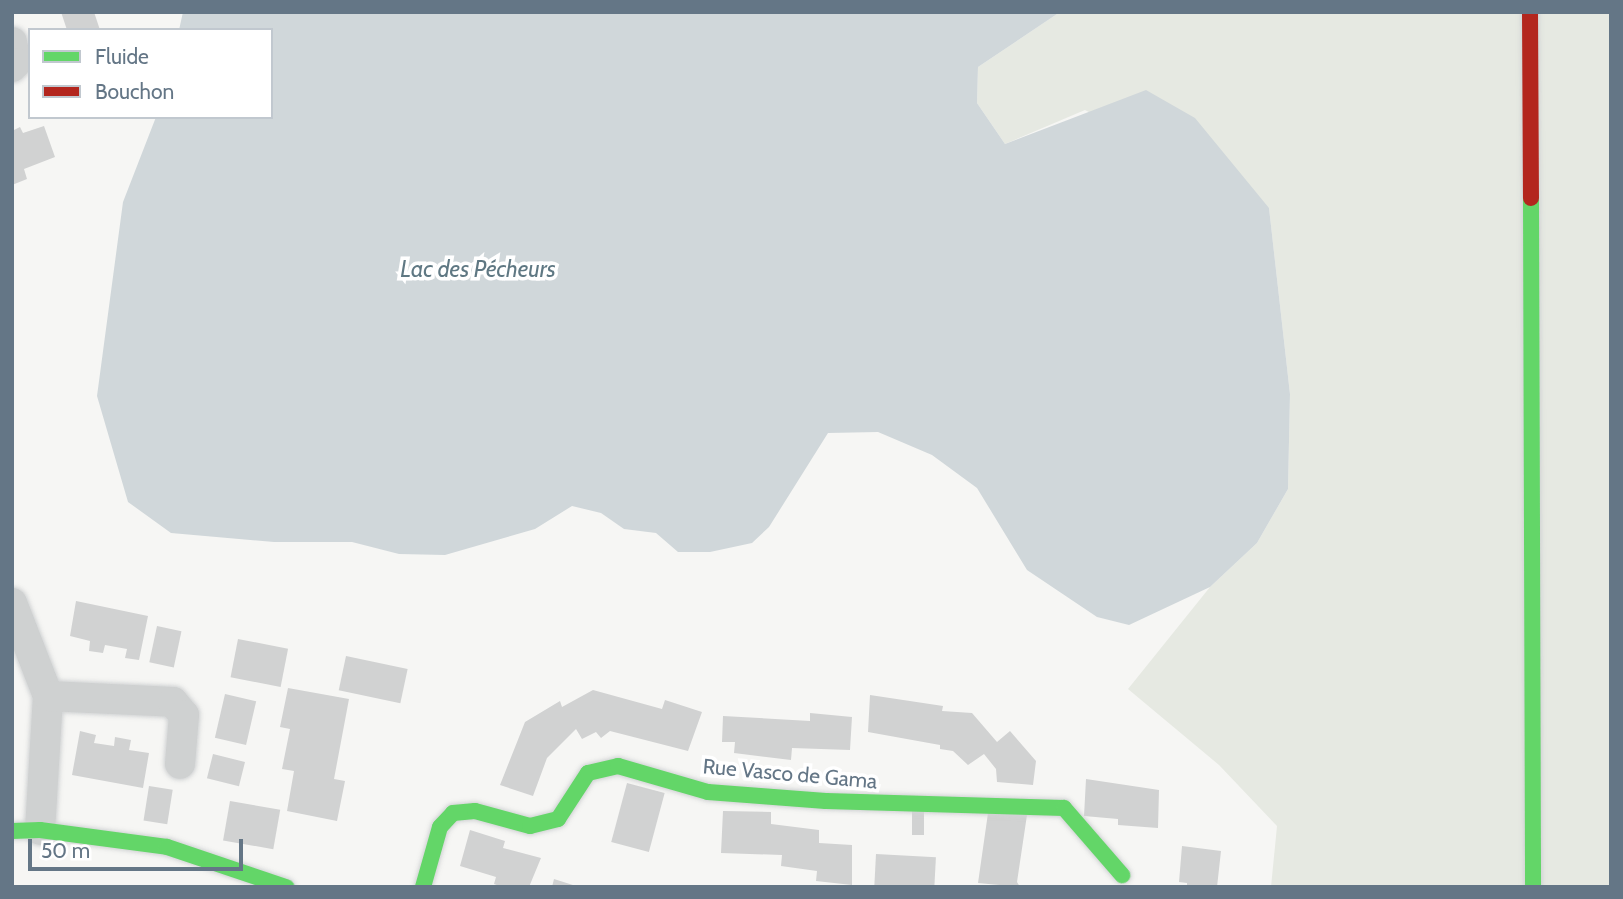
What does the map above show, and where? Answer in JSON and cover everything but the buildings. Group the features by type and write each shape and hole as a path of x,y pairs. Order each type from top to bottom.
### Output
{"street":[{"path":"1530,12 1533,887"},
{"path":"12,42 16,63 12,67"},
{"path":"12,603 48,696 26,830 167,847 286,887"},
{"path":"48,696 173,702 184,715 180,764"},
{"name":"Rue Vasco de Gama","path":"423,887 440,827 453,813 475,811 530,826 558,819 588,773 618,766 708,792 825,802 1064,808 1122,875"}],"shaded area":[{"path":"1060,12 1611,12 1611,887 1271,887 1277,826 1219,765 1128,689 1210,587 1257,543 1288,489 1290,394 1269,208 1085,110 1005,144 977,103 978,67"}],"water":[{"name":"Lac des Pécheurs","path":"183,12 1060,12 978,67 977,103 1005,144 1146,90 1195,118 1269,208 1290,394 1288,489 1257,543 1210,587 1129,625 1097,617 1027,570 977,488 932,455 878,432 828,433 769,527 752,543 710,552 678,552 656,533 624,529 601,513 572,506 535,529 445,555 399,554 352,542 274,542 171,533 128,502 97,396 123,202 155,119 273,119 273,28 179,28"}],"traffic: fast":[{"path":"1531,198 1533,887"},
{"path":"423,887 440,827 453,813 475,811 530,826 558,819 588,773 618,766 708,792 826,801 1064,808 1122,875"},
{"path":"12,831 40,830 167,847 286,887"}],"traffic: jam":[{"path":"1530,12 1531,198"}]}
